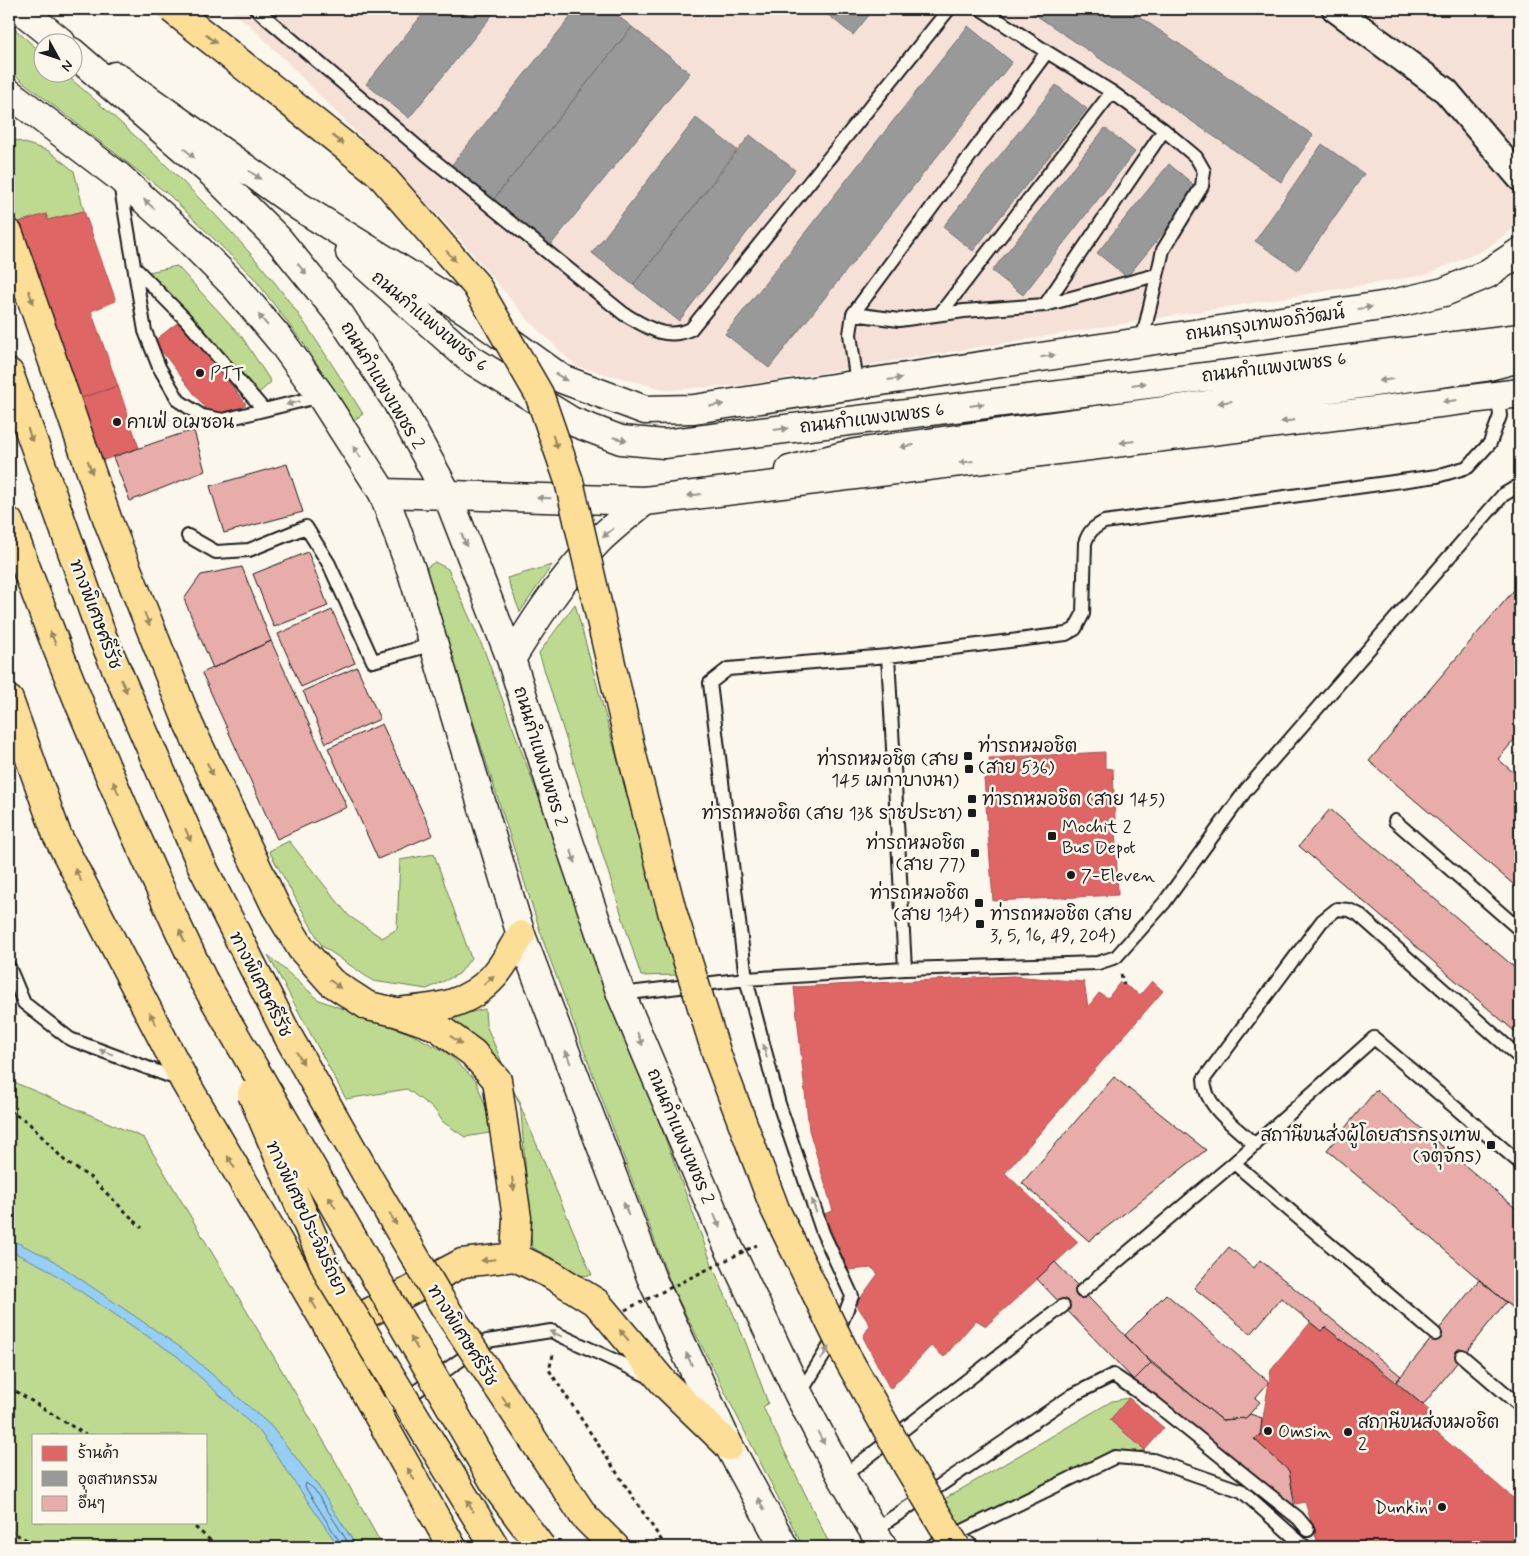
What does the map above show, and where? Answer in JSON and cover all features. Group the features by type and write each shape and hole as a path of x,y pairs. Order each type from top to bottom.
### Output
{"highway":[{"path":"172,9 379,173 476,285 539,394 569,480 632,755 672,911 718,1058 775,1209 830,1322 907,1465 956,1540"},
{"path":"9,234 108,521 189,725 276,907 301,948 331,982 368,1006 396,1012 436,1026 473,1053 497,1080 517,1218 515,1257"},
{"name":"ทางพิเศษศรีรัช","path":"9,372 102,636 215,892 289,1038 444,1306 584,1516 608,1547"},
{"path":"9,522 32,587 108,771 203,980 500,1492 541,1547"},
{"path":"9,700 57,835 185,1082 338,1344 452,1547"},
{"path":"396,1012 441,1008 464,1000 494,977 521,935"},
{"name":"ทางพิเศษประจิมรัถยา","path":"203,980 330,1277 495,1547"},
{"path":"338,1344 361,1317 462,1263 515,1257 552,1275 597,1303 664,1383 729,1446"},
{"path":"584,1516 616,1547"}],"street":[{"path":"1334,9 1446,91 1520,178"},
{"path":"26,13 49,32"},
{"path":"26,13 53,32"},
{"name":"ถนนกำแพงเพชร 6","path":"82,53 300,207 466,310 562,379 637,408 645,410 694,408 1000,363"},
{"name":"ถนนกำแพงเพชร 2","path":"82,61 213,174 279,240 340,315 396,402 447,494 511,659 568,839 622,994 727,1244 799,1395 842,1477 878,1539"},
{"path":"9,93 118,176 186,237 234,286 281,342 321,396 383,493 412,572 521,935 651,1277 729,1446 784,1547"},
{"name":"ถนนกำแพงเพชร 6","path":"300,207 470,359 571,421 620,440 664,444 1513,335"},
{"name":"ถนนกรุงเทพอภิวัฒน์","path":"1000,363 1388,305 1444,292 1487,274 1520,252"},
{"path":"742,490 788,471 855,453 1485,367 1520,358"},
{"path":"383,493 645,501 1509,394"},
{"path":"511,659 542,610 568,574 599,540 645,501"}],"lane":[{"path":"256,9 426,154 624,314 654,332 667,335 680,334 691,329 948,9"},
{"path":"981,9 1112,92 1164,130 1196,157 1204,171 1202,186 1163,250 1142,341"},
{"path":"858,384 850,334 853,314 1047,52"},
{"path":"940,314 1112,92"},
{"path":"1045,305 1164,130"},
{"path":"118,176 145,330 159,367 179,401 202,416 223,420 321,396"},
{"path":"135,268 187,321 264,410"},
{"path":"853,314 899,320 940,314 1045,305 1156,275"},
{"path":"799,1395 837,1334 852,1296 823,1233 779,1104 746,979 710,683 728,669 888,656 1066,634 1075,629 1083,614 1085,543 1088,532 1104,522 1437,476 1468,467 1490,443 1509,394"},
{"path":"622,994 746,979 905,969 1098,963 1116,957 1164,903 1246,790 1503,495 1520,485"},
{"path":"188,536 216,552 249,550 306,527 329,564 374,661 434,644"},
{"path":"888,656 905,969"},
{"path":"1395,821 1520,930"},
{"path":"1254,1144 1214,1106 1204,1090 1204,1079 1322,921 1337,909 1349,910 1358,914 1520,1058"},
{"path":"9,967 24,1003 70,1039 185,1082"},
{"path":"1082,1291 1234,1163 1374,1038 1520,1163"},
{"path":"1234,1163 1435,1334"},
{"path":"842,1477 1063,1306"},
{"path":"370,1402 397,1405 487,1341 551,1331 664,1383"},
{"path":"1462,1356 1520,1406"},
{"path":"878,1539 1073,1395 1113,1375 1152,1401 1298,1518 1308,1530"},
{"path":"430,1383 526,1547"},
{"path":"930,1547 956,1540 1115,1457 1153,1460 1242,1491 1305,1547"},
{"path":"956,1540 973,1547"}],"path":[{"path":"9,1111 28,1122 66,1162 91,1178 142,1228"},
{"path":"624,1310 757,1245"},
{"path":"553,1355 549,1370 662,1541"},
{"path":"9,1387 84,1434"},
{"path":"191,1524 218,1547"},
{"path":"9,1532 42,1547"}],"shaded area":[{"path":"227,9 1520,9 1520,224 1484,250 1425,275 751,384 667,390 576,366 531,323 446,223 250,25"}],"green space":[{"path":"9,24 32,44 32,82 74,82 167,166 216,215 276,284 327,357 363,414 354,420 304,344 254,278 169,195 9,71"},
{"path":"9,138 49,151 74,171 84,211 48,220 46,214 16,223 9,197"},
{"path":"177,266 242,337 271,382 257,395 144,273"},
{"path":"435,562 448,569 484,650 713,1267 746,1343 768,1403 763,1407 831,1547 803,1547 672,1287 544,943 430,586 426,568"},
{"path":"552,565 520,612 507,578"},
{"path":"575,604 676,975 641,976 539,653"},
{"path":"289,841 349,916 382,938 397,929 400,860 434,854 471,958 459,974 427,989 373,981 322,946 269,851"},
{"path":"268,955 319,1000 411,1034 446,1052 476,1081 495,1132 465,1137 443,1122 435,1110 407,1089 346,1099"},
{"path":"485,1009 486,1025 515,1094 497,1068 447,1018"},
{"path":"9,1080 144,1138 332,1455 383,1547 9,1547"},
{"path":"520,1106 592,1275 576,1276 532,1247"},
{"path":"1129,1398 1110,1420 1145,1450 1115,1457 956,1533 941,1501 1112,1401"}],"water":[{"path":"9,1239 48,1257 183,1349 271,1426 318,1486 357,1547 339,1547 261,1433 177,1356 44,1267 9,1250"}],"building: ร้านค้า":[{"path":"84,211 116,301 91,311 118,386 75,400 16,223 46,214 48,220"},
{"name":"PTT","path":"181,320 246,404 219,426 154,341"},
{"path":"118,386 139,448 95,463 75,400"},
{"name":"Mochit 2 Bus Depot","path":"1105,752 1105,768 1113,769 1118,895 993,901 984,778 991,777 989,758"},
{"path":"1013,976 1084,982 1088,1007 1099,993 1108,998 1120,982 1140,995 1152,981 1163,991 1005,1173 1078,1242 986,1326 976,1320 944,1357 931,1346 890,1389 863,1337 870,1325 856,1304 878,1274 872,1268 848,1270 824,1214 833,1211 809,1130 794,987"},
{"name":"สถานีขนส่งหมอชิต 2","path":"1310,1323 1321,1331 1325,1327 1423,1405 1432,1413 1430,1427 1520,1504 1520,1547 1319,1547 1305,1502 1296,1504 1289,1471 1254,1439 1260,1436 1271,1370"},
{"path":"1129,1398 1164,1428 1145,1450 1110,1420"}],"building: อุตสาหกรรม":[{"path":"427,9 497,9 409,118 366,84"},
{"path":"577,9 609,9 632,27 492,201 450,167"},
{"path":"821,9 874,9 853,35"},
{"path":"1027,9 1128,9 1313,135 1281,182"},
{"path":"968,26 1012,62 769,368 725,334"},
{"path":"632,27 690,73 549,247 492,201"},
{"path":"1056,85 1087,109 973,251 943,227"},
{"path":"696,118 737,150 633,285 592,253"},
{"path":"1105,128 1135,152 1023,295 992,271"},
{"path":"750,135 795,170 679,321 633,285"},
{"path":"1322,144 1364,174 1298,270 1255,241"},
{"path":"1169,164 1199,189 1127,277 1097,253"}],"building: อื่นๆ":[{"path":"194,431 205,471 130,501 113,457"},
{"path":"287,464 303,512 224,533 210,486"},
{"path":"308,552 328,606 274,627 253,574"},
{"path":"242,567 271,641 213,668 184,599 201,575"},
{"path":"1520,583 1520,733 1498,759 1520,778 1520,890 1369,761"},
{"path":"332,610 355,663 301,687 278,634"},
{"path":"271,641 347,807 277,839 202,673"},
{"path":"357,667 380,719 326,743 303,691"},
{"path":"382,724 433,835 378,859 328,748"},
{"path":"1330,809 1520,972 1520,1036 1299,846"},
{"path":"1114,1077 1206,1150 1089,1241 1022,1183"},
{"path":"1376,1090 1520,1212 1520,1314 1327,1150"},
{"path":"1229,1247 1254,1268 1260,1260 1401,1376 1396,1382 1325,1327 1321,1331 1281,1298 1251,1334 1194,1288"},
{"path":"1055,1262 1151,1363 1134,1380 1037,1279"},
{"path":"1479,1280 1506,1302 1423,1405 1396,1382"},
{"path":"1166,1294 1269,1382 1255,1398 1260,1402 1246,1418 1222,1420 1142,1354 1125,1335"},
{"path":"1151,1363 1222,1420 1246,1418 1250,1414 1262,1418 1260,1436 1254,1439 1289,1471 1296,1514 1211,1441 1134,1380"}],"place":[{"name":"PTT","path":"200,373"},
{"name":"คาเฟ่ อเมซอน","path":"117,422"},
{"name":"ท่ารถหมอชิต (สาย 536)","path":"968,756"},
{"name":"ท่ารถหมอชิต (สาย 145 เมกาบางนา)","path":"969,769"},
{"name":"ท่ารถหมอชิต (สาย 145)","path":"972,799"},
{"name":"ท่ารถหมอชิต (สาย 138 ราชประชา)","path":"972,813"},
{"name":"Mochit 2 Bus Depot","path":"1052,836"},
{"name":"ท่ารถหมอชิต (สาย 77)","path":"975,853"},
{"name":"7-Eleven","path":"1071,875"},
{"name":"ท่ารถหมอชิต (สาย 134)","path":"979,903"},
{"name":"ท่ารถหมอชิต (สาย 3, 5, 16, 49, 204)","path":"980,924"},
{"name":"สถานีขนส่งผู้โดยสารกรุงเทพ (จตุจักร)","path":"1491,1145"},
{"name":"Omsin","path":"1268,1431"},
{"name":"สถานีขนส่งหมอชิต 2","path":"1348,1432"},
{"name":"Dunkin'","path":"1442,1507"}]}
